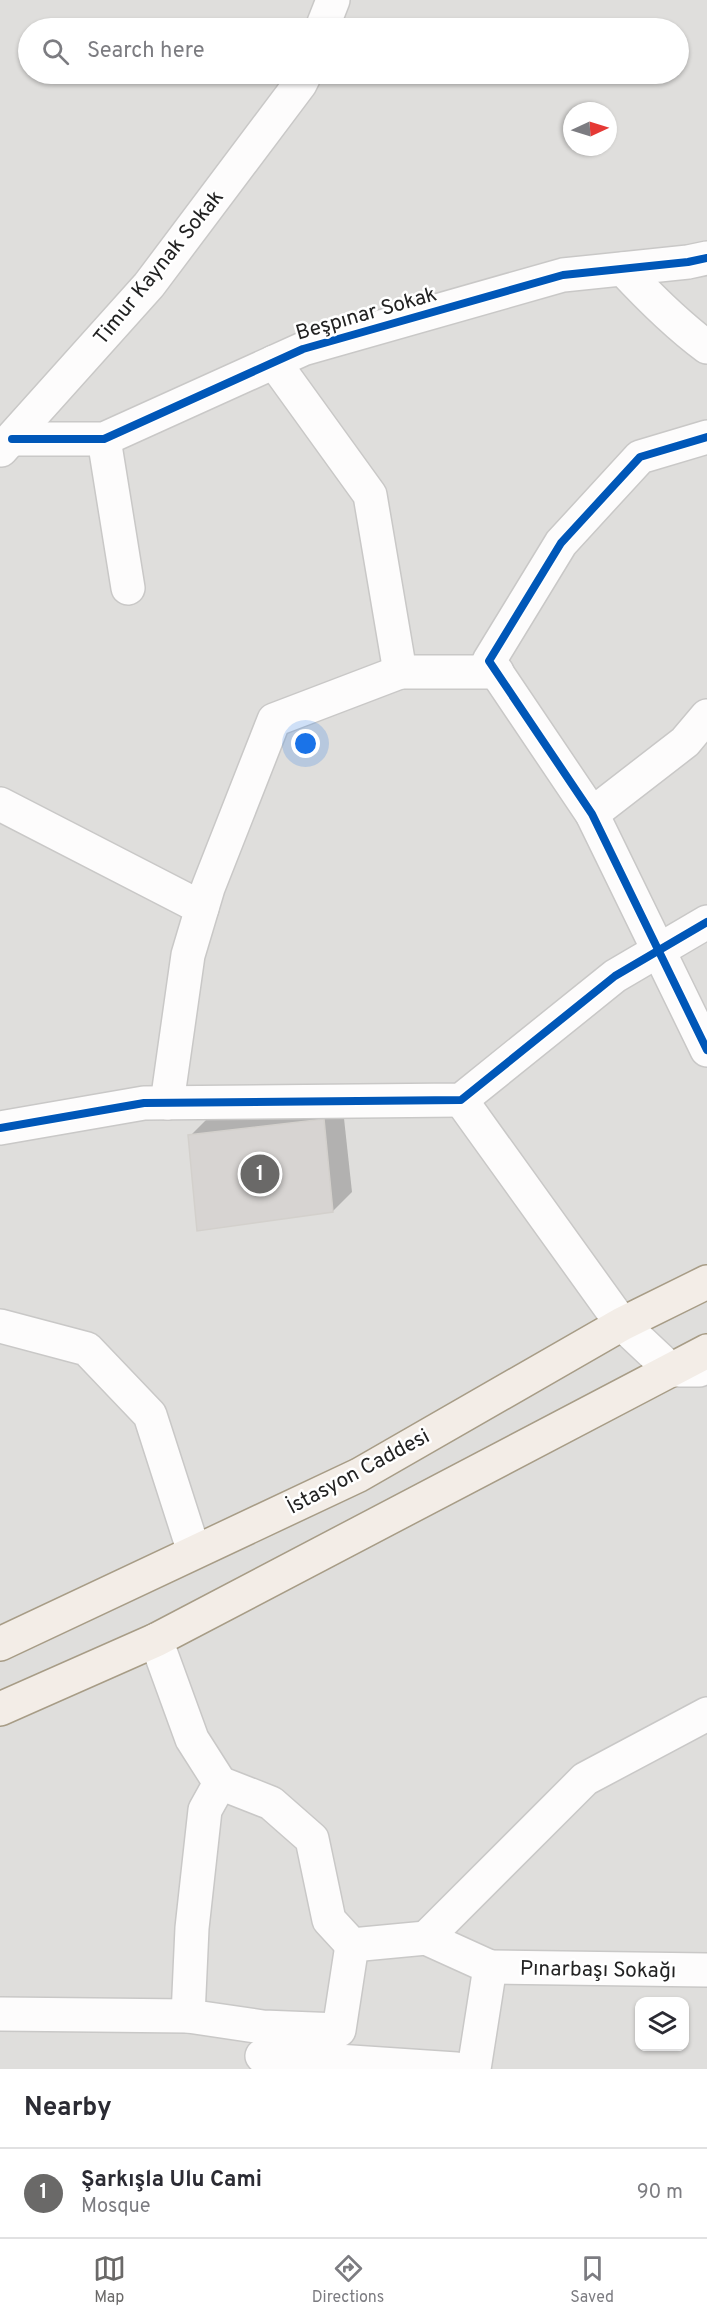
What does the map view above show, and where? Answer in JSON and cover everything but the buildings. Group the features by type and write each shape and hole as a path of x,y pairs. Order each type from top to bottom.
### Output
{"main road":[{"name":"İstasyon Caddesi","path":"0,1644 359,1474 622,1324 707,1282"},
{"path":"0,1709 156,1640 707,1351"}],"street":[{"path":"326,18 333,0"},
{"name":"Timur Kaynak Sokak","path":"6,445 149,285 300,84"},
{"name":"Beşpınar Sokak","path":"6,445 104,439 303,349 563,275 707,258"},
{"path":"623,269 684,330 707,346"},
{"path":"274,362 370,495 400,672"},
{"path":"707,437 640,457 561,543 489,660 592,814 707,1050"},
{"path":"104,439 128,588"},
{"path":"167,1103 188,955 208,888 274,720 400,672 497,672"},
{"path":"592,814 685,742 707,716"},
{"path":"0,804 202,908"},
{"path":"0,1128 144,1103 461,1100 615,976 707,922"},
{"path":"461,1100 622,1324 671,1370 707,1370"},
{"path":"0,1326 87,1349 150,1415 195,1552"},
{"path":"156,1640 192,1739 220,1784 271,1803 312,1839 328,1920 352,1945"},
{"path":"426,1938 585,1779 707,1714"},
{"path":"188,2016 192,1928 205,1810 220,1784"},
{"path":"352,1945 426,1938 490,1967 474,2069"},
{"path":"263,2051 339,2030 352,1945"},
{"name":"Pınarbaşı Sokağı","path":"490,1967 707,1970"},
{"path":"0,2014 188,2016 263,2051 456,2069"}],"shaded area":[{"path":"0,0 707,0 707,2069 0,2069"}],"cycle path":[{"path":"12,439 104,439 303,349 563,275 707,258"},
{"path":"707,437 640,457 561,543 489,661 592,814 707,1050"},
{"path":"0,1128 144,1103 461,1100 615,976 707,922"}],"place":[{"name":"Şarkışla Ulu Cami","path":"260,1174"}]}
